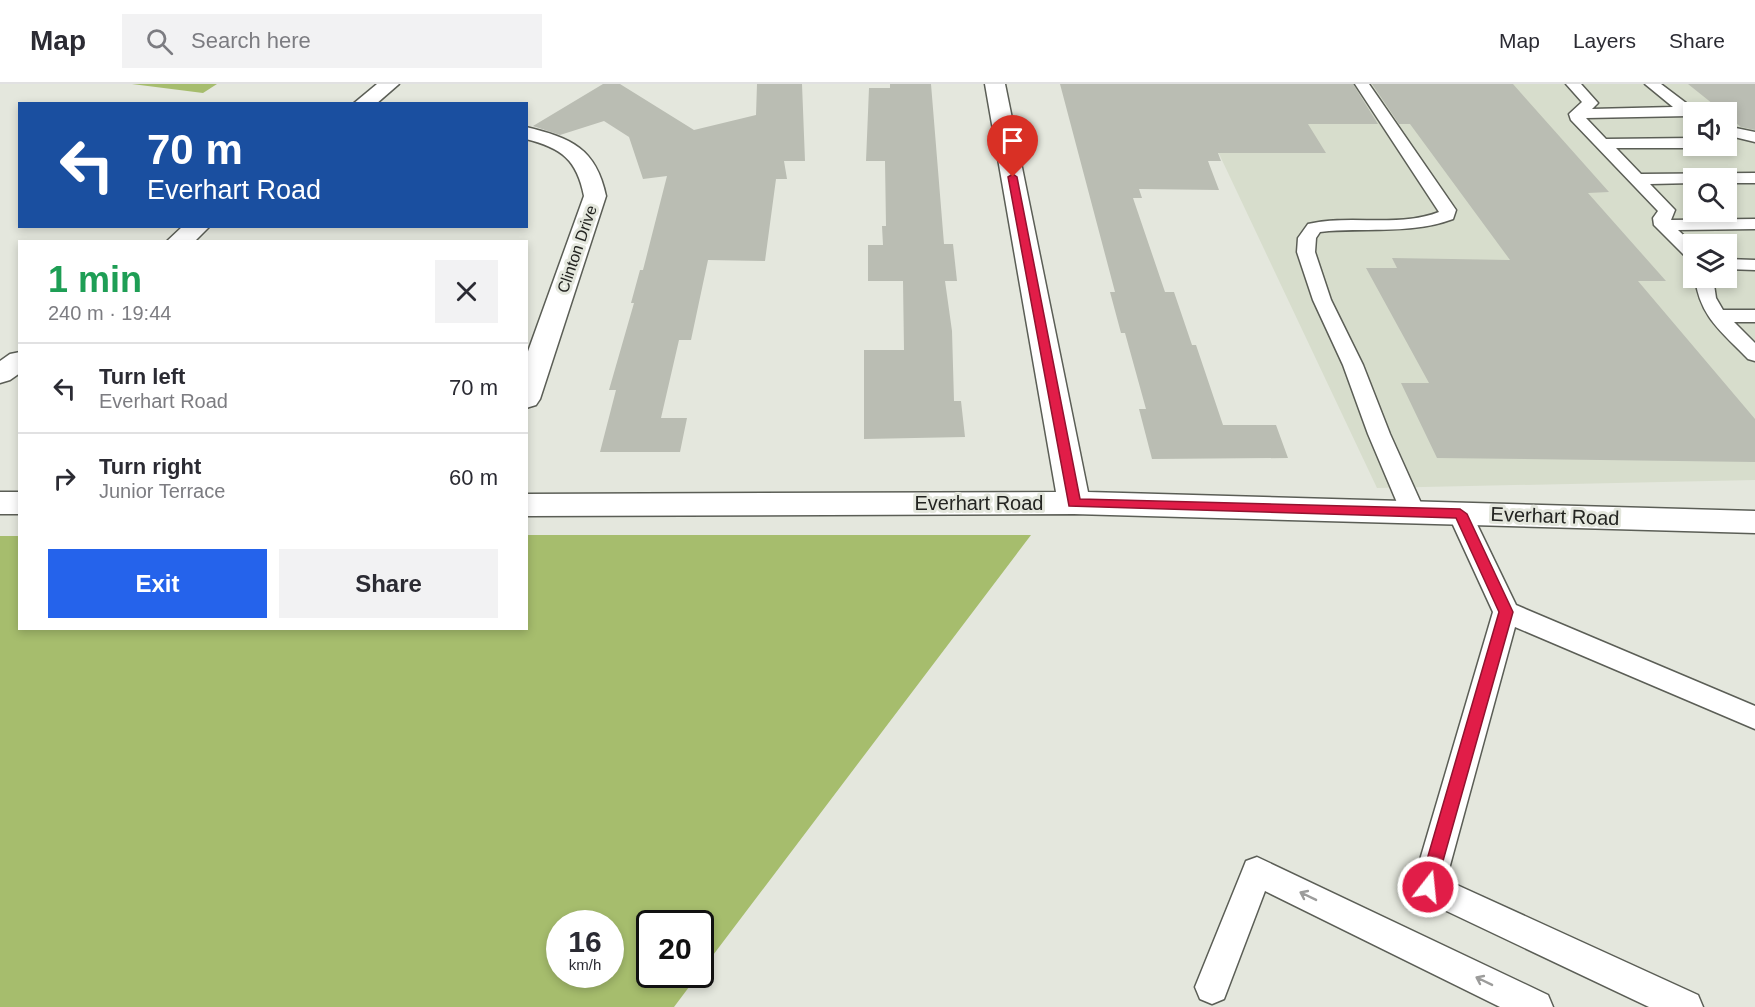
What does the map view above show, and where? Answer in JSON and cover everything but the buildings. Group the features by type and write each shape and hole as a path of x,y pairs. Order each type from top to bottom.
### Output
{"street":[{"path":"366,102 389,84"},
{"path":"995,84 1074,503"},
{"name":"Clinton Drive","path":"528,134 568,147 582,159 592,177 595,196 528,393"},
{"path":"181,240 196,228"},
{"path":"0,374 18,361"},
{"path":"0,503 18,503"},
{"name":"Everhart Road","path":"528,505 1074,503 1755,522"}],"lane":[{"path":"1362,84 1448,210 1447,215 1426,221 1332,224 1314,228 1307,238 1306,252 1322,300 1353,365 1379,434 1413,512"},
{"path":"1573,84 1591,103 1576,114"},
{"path":"1652,84 1683,108"},
{"path":"1576,114 1683,113"},
{"path":"1576,114 1667,210 1662,218 1663,225 1683,244"},
{"path":"1737,133 1755,137"},
{"path":"1737,142 1755,142"},
{"path":"1603,144 1683,143"},
{"path":"1637,179 1755,178"},
{"path":"1663,225 1755,224"},
{"path":"1737,264 1755,265"},
{"path":"1706,288 1707,298 1718,316 1755,355"},
{"path":"1718,316 1755,316"},
{"path":"1460,514 1506,612 1428,887 1686,1007"},
{"path":"1506,612 1755,718"},
{"path":"1212,987 1257,871 1536,1007"}],"shaded area":[{"path":"1186,84 1755,84 1755,480 1377,488"}],"green space":[{"path":"132,84 217,84 203,93"},
{"path":"528,535 1031,535 714,954 714,910 636,910 636,988 688,988 674,1007 0,1007 0,536 18,536 18,630 528,630"}],"route":[{"path":"1013,177 1074,503 1460,514 1506,612 1428,887"}]}
